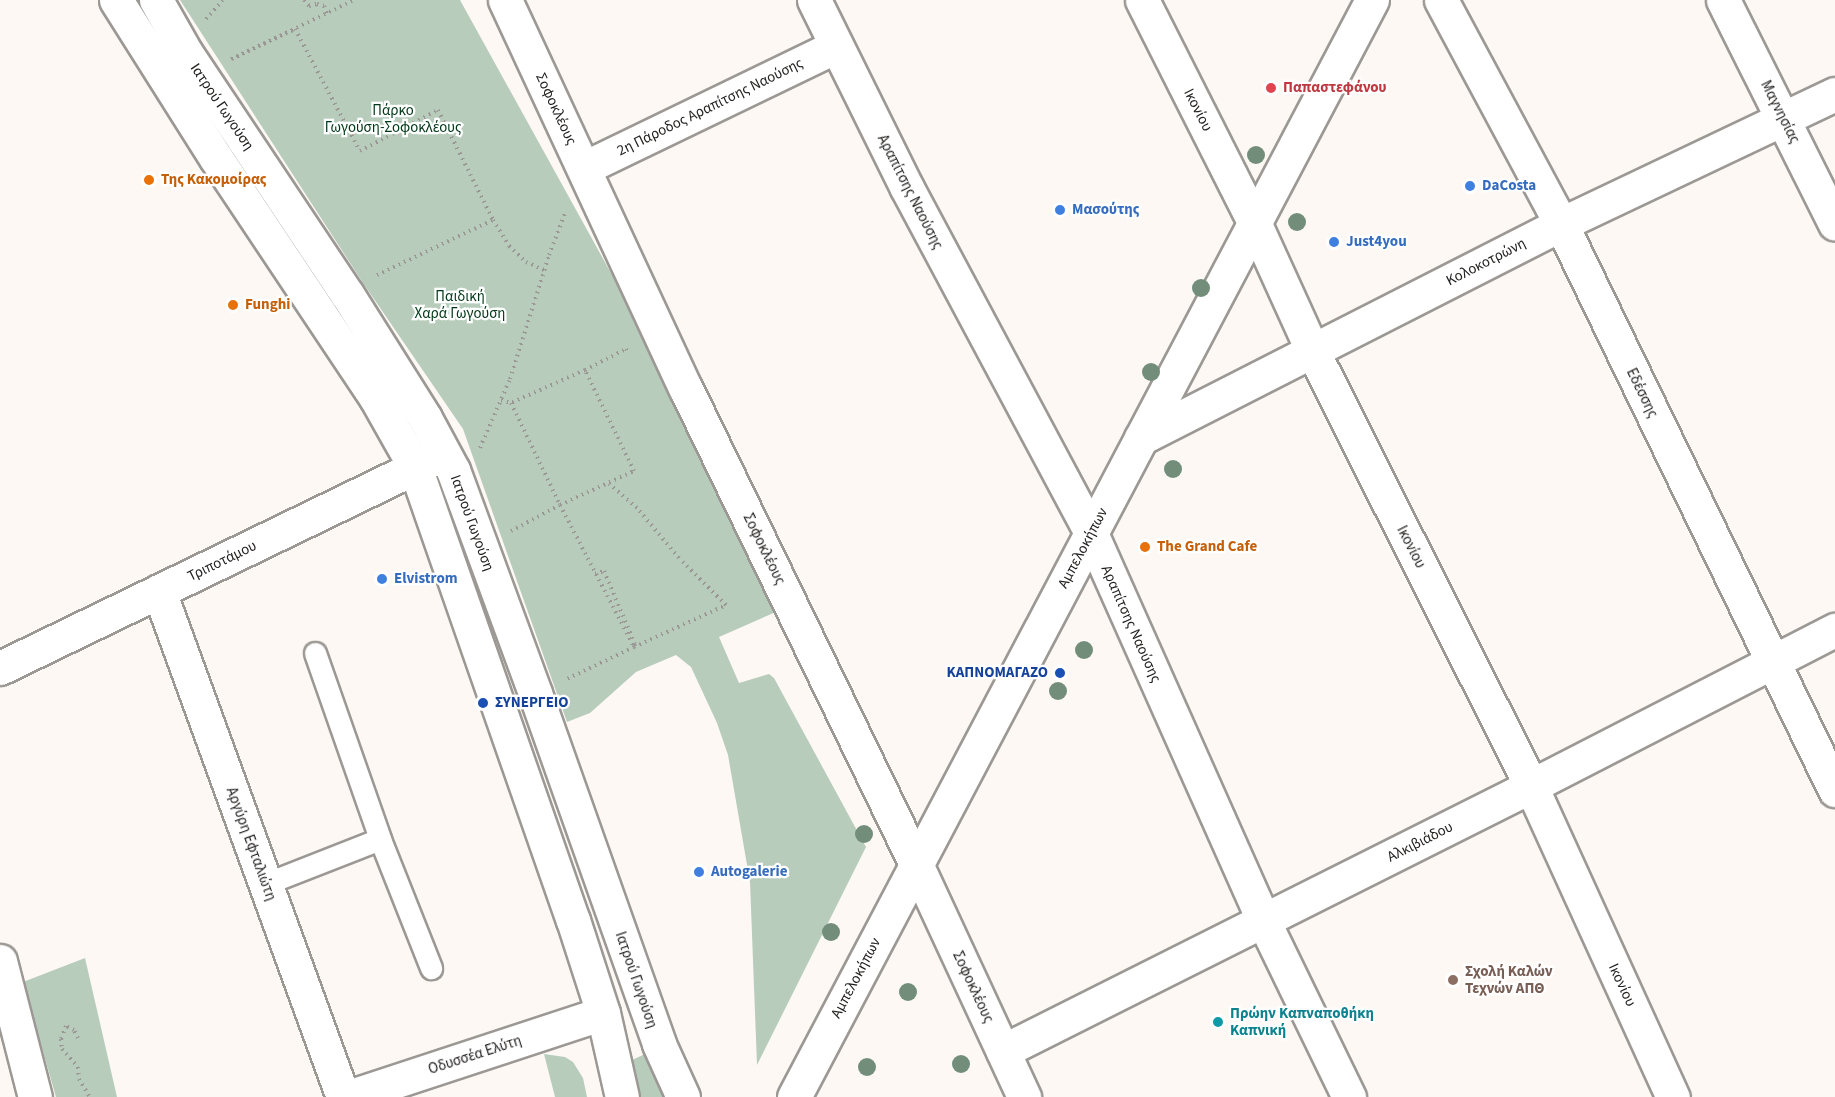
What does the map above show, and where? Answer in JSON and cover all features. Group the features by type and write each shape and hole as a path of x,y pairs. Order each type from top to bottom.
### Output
{"street":[{"name":"Ιατρού Γωγούση","path":"116,0 216,158 376,398 415,467 519,759 603,1013 622,1097"},
{"name":"Ιατρού Γωγούση","path":"156,0 186,53 347,294 444,453 535,693 659,1044 683,1097"},
{"name":"Σοφοκλέους","path":"505,0 685,387 916,864 1024,1097"},
{"name":"Αραπίτσης Ναούσης","path":"814,0 907,188 1091,532 1263,920 1349,1097"},
{"name":"Ικονίου","path":"1142,0 1254,222 1312,350 1531,786 1673,1097"},
{"name":"Αμπελοκήπων","path":"794,1097 1372,0"},
{"name":"Εδέσσης","path":"1441,0 1561,224 1835,790"},
{"name":"Μαγνησίας","path":"1723,0 1835,224"},
{"name":"2η Πάροδος Αραπίτσης Ναούσης","path":"584,168 836,46"},
{"name":"Κολοκοτρώνη","path":"1141,438 1561,224 1835,94"},
{"name":"Τριποτάμου","path":"0,667 444,453"},
{"name":"Αργύρη Εφταλιώτη","path":"159,591 343,1097"},
{"name":"Αλκιβιάδου","path":"1003,1051 1531,786 1835,630"},
{"path":"0,961 35,1097"},
{"name":"Οδυσσέα Ελύτη","path":"348,1097 603,1013"}],"lane":[{"path":"315,653 380,839 430,968"},
{"path":"265,884 380,839"}],"path":[{"path":"304,0 309,6 317,3 324,6 327,13"},
{"path":"354,0 221,64 295,29 360,151 438,110 493,220 516,254 544,270"},
{"path":"478,452 501,400 544,270 584,168"},
{"path":"347,294 380,273 493,220"},
{"path":"501,400 511,403 626,349 632,359"},
{"path":"481,546 560,505 634,471 585,369"},
{"path":"511,403 560,505 634,647"},
{"path":"535,693 726,605 680,558 637,508 609,484"},
{"path":"595,574 604,571 635,644 634,647"},
{"path":"78,1038 74,1030 66,1026 61,1039 62,1049 78,1067 79,1079 91,1096"}],"green space":[{"name":"Πάρκο Γωγούση-Σοφοκλέους","path":"180,0 460,0 648,340 778,611 719,637 739,683 769,674 774,678 866,847 757,1065 750,882 728,755 717,723 691,667 676,655 636,672 590,713 567,722 463,429 363,283"},
{"path":"85,958 117,1097 56,1097 23,982"},
{"path":"544,1054 565,1057 573,1062 583,1078 587,1097 555,1097"},
{"path":"645,1054 669,1097 637,1097 632,1060"}],"place":[{"name":"Παπαστεφάνου","path":"1271,88"},
{"name":"Της Κακομοίρας","path":"149,180"},
{"name":"DaCosta","path":"1470,186"},
{"name":"Μασούτης","path":"1060,210"},
{"name":"Just4you","path":"1334,242"},
{"name":"Funghi","path":"233,305"},
{"name":"The Grand Cafe","path":"1145,547"},
{"name":"Elvistrom","path":"382,579"},
{"name":"ΚΑΠΝΟΜΑΓΑΖΟ","path":"1060,673"},
{"name":"ΣΥΝΕΡΓΕΙΟ","path":"483,703"},
{"name":"Autogalerie","path":"699,872"},
{"name":"Σχολή Καλών Τεχνών ΑΠΘ","path":"1453,980"},
{"name":"Πρώην Καπναποθήκη Καπνική","path":"1218,1022"}],"park label":[{"name":"Παιδική Χαρά Γωγούση","path":"460,304"}]}
